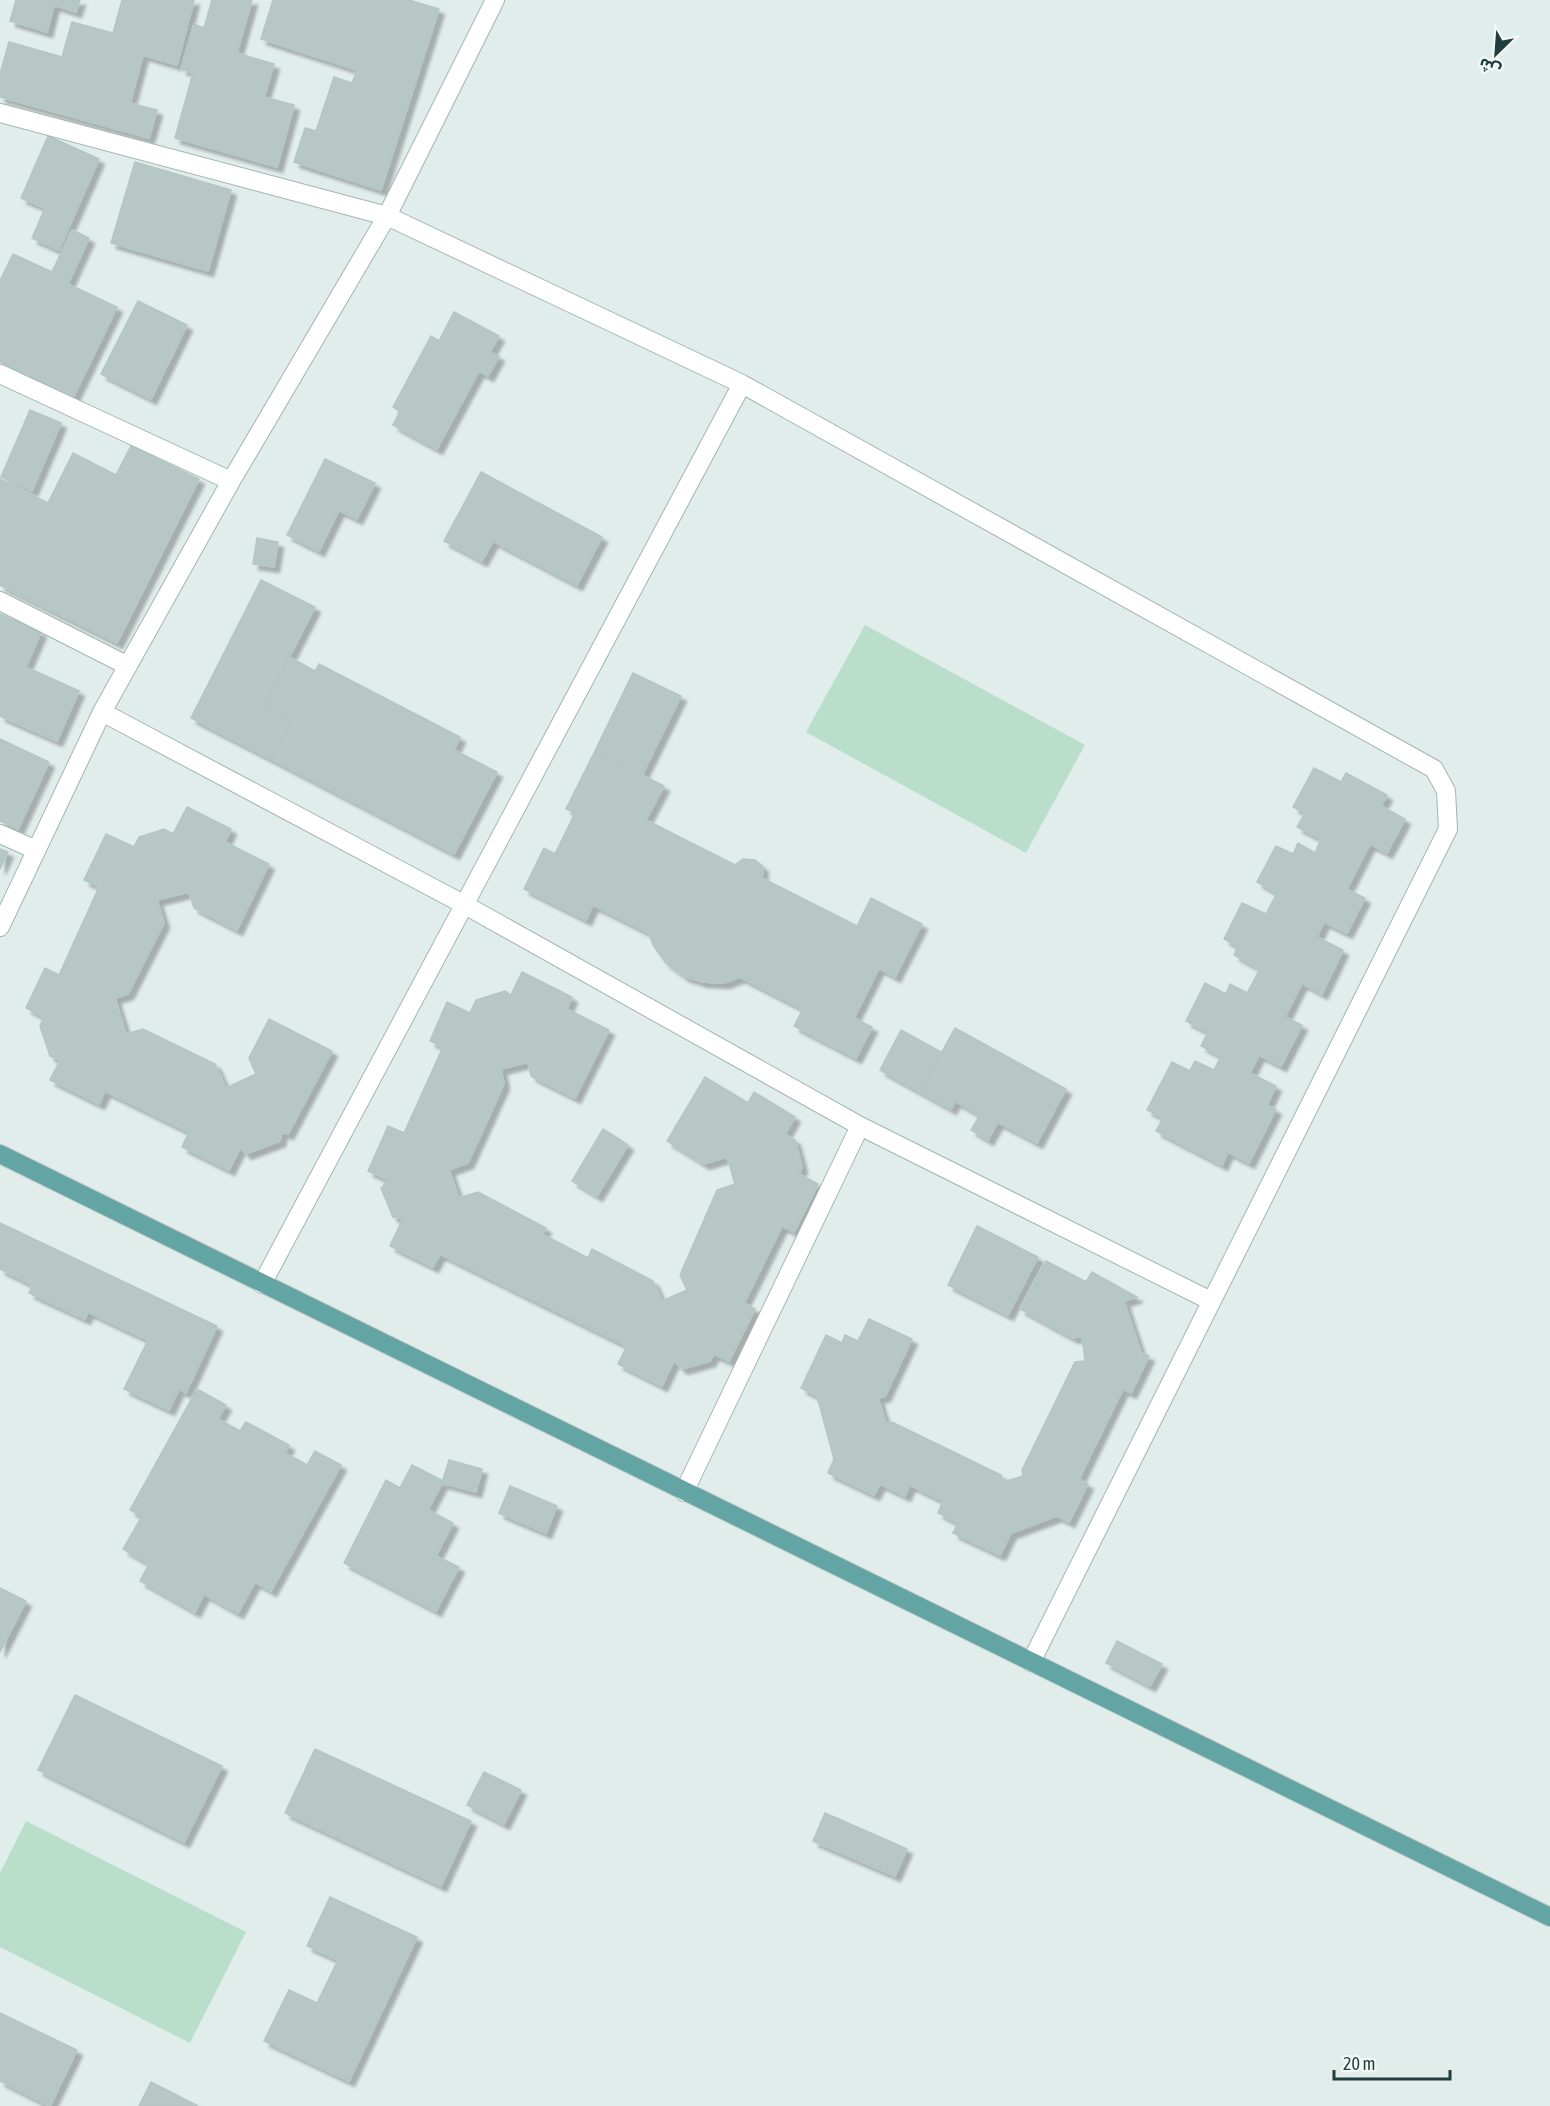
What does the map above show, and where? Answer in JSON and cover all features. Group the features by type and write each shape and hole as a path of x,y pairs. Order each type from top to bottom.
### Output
{"main road":[{"path":"0,1154 1550,1917"}],"street":[{"path":"0,927 102,712 231,481 387,216 490,1"},
{"path":"0,113 387,216 742,384 1434,769 1446,791 1448,829 1031,1662"},
{"path":"0,374 231,481"},
{"path":"262,1284 742,384"},
{"path":"0,601 128,666"},
{"path":"102,712 465,905 860,1126 1211,1302"},
{"path":"0,834 36,850"},
{"path":"684,1492 860,1126"}],"green space":[{"path":"865,625 1085,745 1026,853 806,732"},
{"path":"26,1821 246,1932 190,2043 0,1947 0,1873"}],"building":[{"path":"16,0 80,0 76,12 54,5 47,32 10,21"},
{"path":"122,0 194,0 177,65 143,55 130,103 157,110 149,138 0,97 0,74 9,42 62,57 72,22 113,33"},
{"path":"212,0 252,0 237,53 274,64 264,97 294,105 277,167 175,138 193,73 181,69 194,24 204,28"},
{"path":"273,0 409,0 439,9 381,190 294,162 305,128 316,131 334,77 352,83 357,70 261,39"},
{"path":"48,136 99,159 59,250 32,238 45,208 21,198"},
{"path":"135,162 231,190 208,271 111,243"},
{"path":"72,230 89,238 68,284 117,307 73,398 0,362 0,281 13,254 52,272"},
{"path":"138,301 187,325 151,399 101,374"},
{"path":"454,312 499,336 490,352 499,356 488,376 479,371 437,449 393,425 400,411 393,407 431,336 439,341"},
{"path":"30,410 61,423 32,491 1,477"},
{"path":"131,446 199,479 117,643 0,585 0,479 48,503 73,453 116,475"},
{"path":"325,459 375,483 357,519 339,510 319,551 287,535"},
{"path":"481,472 602,537 577,585 493,541 482,561 444,541"},
{"path":"257,538 278,542 274,567 253,564"},
{"path":"261,580 315,607 264,706 292,720 271,759 191,718"},
{"path":"0,614 41,632 26,667 79,691 57,741 0,716"},
{"path":"289,657 315,671 319,664 460,737 454,750 497,772 454,854 271,759 292,720 264,706"},
{"path":"633,673 681,696 642,775 595,751"},
{"path":"0,739 49,762 18,829 0,821"},
{"path":"595,751 664,786 646,820 735,865 743,859 755,860 763,867 762,878 857,926 871,898 922,924 895,977 879,968 854,1018 872,1027 856,1058 794,1026 803,1009 740,977 724,983 702,982 684,976 665,962 653,945 649,933 593,905 586,920 524,889 544,848 555,854 575,813 566,809"},
{"path":"1314,768 1341,782 1346,773 1387,795 1381,806 1405,819 1387,853 1370,844 1347,889 1365,898 1347,933 1324,922 1317,937 1343,950 1322,994 1302,983 1285,1017 1302,1025 1281,1066 1259,1055 1250,1073 1276,1086 1267,1105 1276,1109 1249,1163 1228,1152 1222,1165 1156,1131 1163,1118 1147,1110 1172,1062 1190,1071 1195,1061 1214,1070 1221,1056 1201,1046 1208,1032 1186,1021 1205,983 1226,994 1230,984 1247,993 1260,969 1234,955 1238,946 1224,939 1242,903 1266,914 1277,893 1257,882 1276,846 1293,854 1298,843 1315,853 1321,839 1297,827 1305,813 1293,807"},
{"path":"187,807 231,829 225,842 269,864 237,930 194,908 189,892 157,900 164,923 128,994 115,998 126,1034 143,1029 215,1064 226,1088 256,1074 249,1058 269,1019 332,1051 288,1134 282,1132 280,1141 246,1154 240,1148 229,1170 182,1147 189,1132 105,1091 99,1104 50,1080 60,1060 50,1056 40,1026 44,1017 26,1008 45,968 59,975 99,887 84,880 106,834 134,847 139,837 164,829 173,834"},
{"path":"0,849 8,852 0,869"},
{"path":"522,972 572,997 567,1009 609,1030 575,1098 531,1076 528,1062 501,1069 504,1084 468,1163 449,1170 459,1198 478,1192 546,1228 542,1234 588,1258 592,1249 653,1281 662,1301 687,1290 680,1275 717,1190 735,1184 727,1157 704,1164 667,1141 705,1077 748,1103 754,1092 795,1117 785,1134 795,1140 802,1167 799,1174 818,1184 794,1232 782,1226 744,1303 755,1309 729,1361 714,1354 710,1361 682,1369 674,1361 662,1386 618,1364 627,1346 440,1254 433,1267 390,1246 403,1218 393,1217 381,1188 389,1180 368,1171 388,1126 404,1133 443,1047 430,1041 447,1002 470,1013 476,1000 505,991 511,995"},
{"path":"955,1028 1066,1089 1037,1143 998,1122 988,1140 971,1130 980,1115 955,1101 951,1109 920,1092"},
{"path":"901,1030 941,1052 920,1092 880,1070"},
{"path":"603,1129 628,1145 597,1196 572,1181"},
{"path":"0,1223 217,1326 186,1393 179,1389 169,1410 124,1389 148,1340 88,1312 85,1319 29,1293 33,1285 0,1269"},
{"path":"977,1226 1038,1257 1008,1315 948,1285"},
{"path":"1046,1261 1086,1282 1092,1272 1137,1297 1124,1301 1141,1353 1149,1356 1131,1393 1123,1389 1079,1479 1088,1484 1069,1522 1057,1516 1011,1533 1000,1555 953,1533 958,1523 938,1513 943,1501 910,1485 905,1496 880,1484 874,1495 828,1473 834,1459 817,1396 801,1388 826,1335 842,1343 845,1335 858,1341 869,1319 912,1339 885,1396 878,1398 886,1424 892,1422 1001,1475 1003,1482 1023,1476 1022,1470 1075,1362 1085,1361 1082,1336 1073,1338 1020,1309"},
{"path":"197,1389 226,1405 218,1419 240,1431 246,1422 289,1445 285,1453 307,1465 315,1451 341,1465 271,1591 255,1582 238,1613 204,1594 195,1612 140,1581 149,1564 123,1549 142,1516 130,1510"},
{"path":"449,1460 482,1469 476,1492 442,1483"},
{"path":"412,1465 443,1481 428,1510 453,1523 436,1556 459,1567 436,1611 344,1563 386,1480 400,1488"},
{"path":"510,1486 557,1506 546,1533 499,1513"},
{"path":"0,1588 26,1601 0,1652"},
{"path":"1117,1641 1162,1664 1150,1686 1106,1663"},
{"path":"75,1695 222,1766 184,1842 38,1770"},
{"path":"315,1749 471,1821 441,1886 285,1813"},
{"path":"484,1772 521,1790 504,1824 467,1805"},
{"path":"825,1813 907,1849 895,1876 813,1841"},
{"path":"330,1897 417,1937 349,2081 264,2041 289,1990 317,2003 338,1960 307,1946"},
{"path":"0,2013 77,2050 50,2106 0,2081"},
{"path":"151,2082 198,2106 139,2106"}]}
